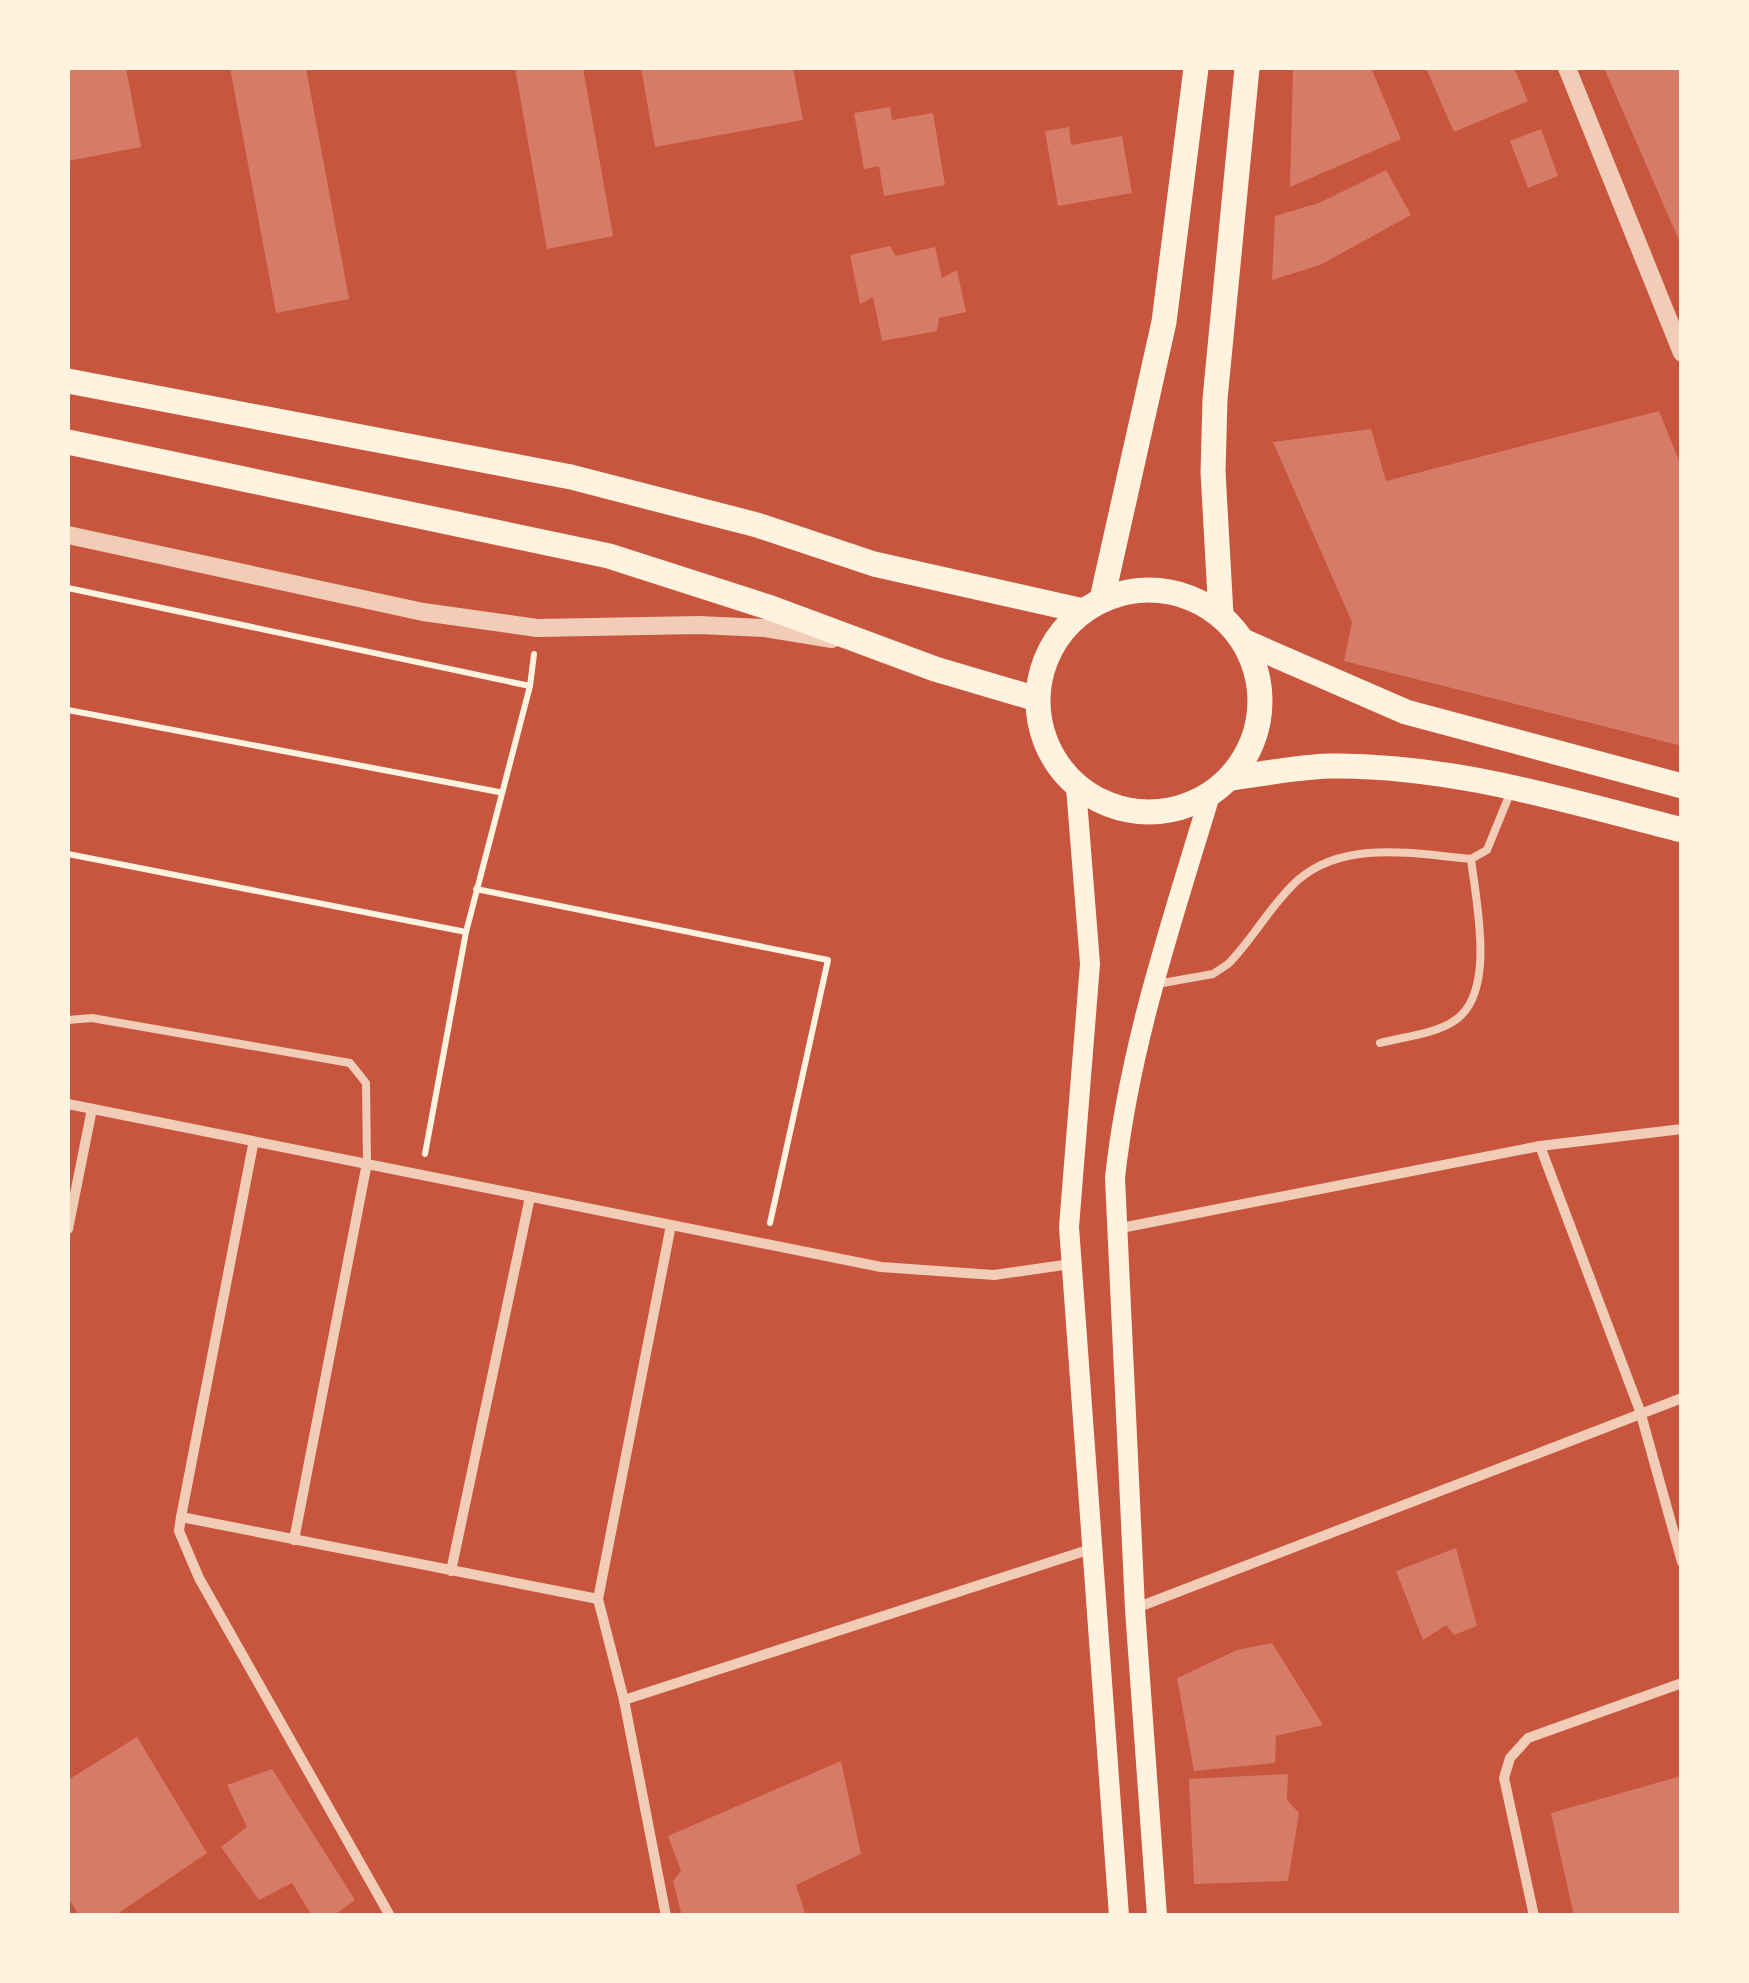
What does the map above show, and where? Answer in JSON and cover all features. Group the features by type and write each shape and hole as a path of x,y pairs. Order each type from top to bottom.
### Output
{"main road":[{"path":"1093,605 1164,322 1196,68"},
{"path":"1221,615 1213,472 1215,399 1247,68"},
{"path":"68,381 571,477 757,525 874,564 1093,605"},
{"path":"68,442 609,556 886,648 935,669 1037,699"},
{"path":"1152,589 1177,592 1221,615 1243,640 1258,675 1260,711 1251,747 1230,778 1210,795 1184,808 1142,812 1100,802 1076,787 1048,747 1037,699 1043,665 1059,634 1093,605 1152,589"},
{"path":"1243,640 1406,712 1682,786"},
{"path":"1230,778 1326,766 1361,767 1512,788 1682,830"},
{"path":"1076,787 1090,964 1069,1227 1119,1916"},
{"path":"1158,1916 1115,1229 1121,1124 1153,985 1210,795"}],"street":[{"path":"1566,68 1682,354"},
{"path":"68,535 423,612 537,628 765,628 886,648"},
{"path":"68,1104 253,1145 366,1163 881,1268 994,1275 1071,1264"},
{"path":"68,1229 92,1110"},
{"path":"1115,1229 1540,1146 1682,1129"},
{"path":"253,1145 179,1531 199,1578 390,1916"},
{"path":"1540,1146 1640,1411 1682,1562"},
{"path":"294,1540 366,1163"},
{"path":"451,1571 530,1197"},
{"path":"666,1916 624,1700 598,1599 671,1224"},
{"path":"1136,1609 1640,1411 1682,1398"},
{"path":"181,1517 598,1599"},
{"path":"624,1700 1095,1548"},
{"path":"1534,1916 1504,1778 1510,1758 1528,1738 1682,1683"}],"lane":[{"path":"1153,985 1213,974 1228,964 1299,880 1338,858 1384,851 1471,859 1486,850 1512,788"},
{"path":"1380,1043 1452,1023 1470,1008 1478,988 1479,936 1471,859"},
{"path":"68,1020 92,1018 350,1063 366,1083 366,1163"}],"path":[{"path":"68,588 530,686"},
{"path":"421,1174 466,932 499,792 530,686 537,628"},
{"path":"68,710 499,792"},
{"path":"68,854 466,932"},
{"path":"476,889 828,960 765,1244"}],"building":[{"path":"68,68 126,68 141,147 68,161"},
{"path":"230,68 306,68 349,299 276,313"},
{"path":"515,68 583,68 613,236 547,249"},
{"path":"641,68 793,68 803,120 655,147"},
{"path":"1293,68 1371,68 1401,139 1290,187"},
{"path":"1426,68 1514,68 1528,101 1454,132"},
{"path":"1604,68 1682,68 1682,247"},
{"path":"890,107 892,120 933,113 945,185 884,196 879,166 864,169 854,113"},
{"path":"1069,127 1071,145 1122,136 1132,193 1058,206 1045,131"},
{"path":"1541,129 1558,176 1528,188 1510,141"},
{"path":"1386,170 1411,215 1320,265 1272,280 1275,216 1319,203"},
{"path":"890,246 896,256 935,247 942,278 957,270 966,312 939,318 937,331 882,341 873,297 860,304 850,255"},
{"path":"1659,411 1682,468 1682,746 1344,661 1352,622 1273,442 1371,429 1386,481"},
{"path":"1456,1548 1477,1626 1454,1635 1446,1625 1423,1640 1396,1571"},
{"path":"1272,1643 1323,1725 1276,1736 1275,1763 1194,1771 1177,1678 1237,1650"},
{"path":"137,1737 207,1853 114,1916 79,1916 68,1897 68,1780"},
{"path":"841,1761 861,1854 796,1885 806,1916 682,1916 673,1881 681,1871 668,1836"},
{"path":"272,1769 355,1900 333,1916 312,1916 292,1883 259,1900 221,1847 247,1827 227,1785"},
{"path":"1288,1774 1287,1800 1299,1813 1288,1881 1194,1884 1189,1779"},
{"path":"1681,1776 1682,1916 1574,1916 1551,1813"}]}
